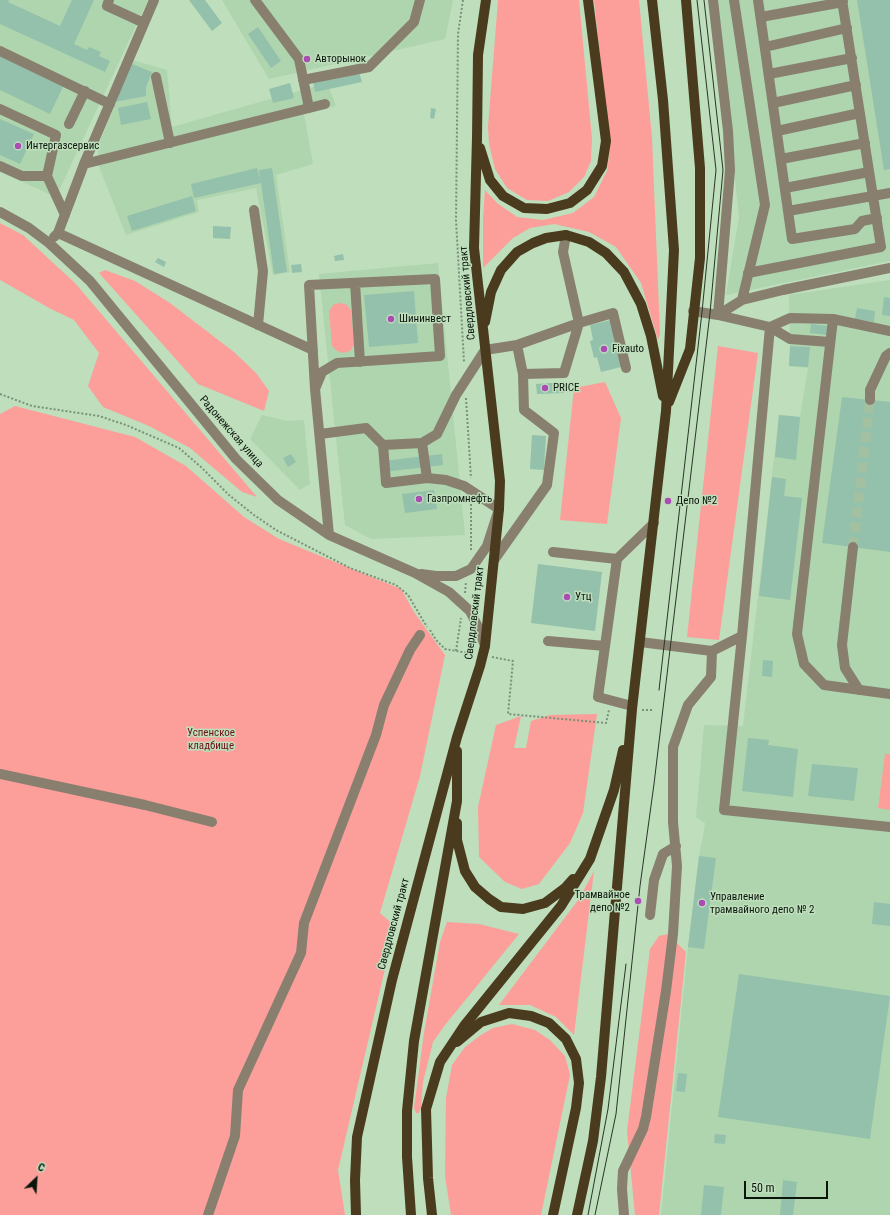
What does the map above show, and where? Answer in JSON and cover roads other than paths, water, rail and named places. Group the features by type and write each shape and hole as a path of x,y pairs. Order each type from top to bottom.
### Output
{"main road":[{"name":"Свердловский тракт","path":"356,1215 355,1180 357,1137 392,980 457,737 484,651 494,560 500,481 474,248 478,55 486,0"},
{"path":"477,138 490,180 503,196 524,208 547,209 570,203 587,190 602,166 606,141 588,0"},
{"path":"577,1215 592,1140 601,1077 632,708 666,411 674,250 663,100 652,0"},
{"path":"666,411 690,349 700,258 700,168 686,0"},
{"path":"483,333 491,292 501,270 517,252 546,238 566,236 589,242 606,253 624,272 641,304 651,336 666,411"},
{"path":"432,1215 428,1178 426,1109 440,1062 464,1026 561,906 590,859 614,790 632,708"},
{"path":"457,737 458,840 465,871 475,887 488,899 501,907 523,909 545,903 565,888 590,859"},
{"path":"411,1215 407,1157 407,1111 414,1041 457,801"},
{"path":"440,1062 458,1040 481,1022 509,1013 531,1016 549,1024 566,1040 576,1059 579,1082 576,1108 553,1215"}],"street":[{"path":"109,0 107,6 144,23"},
{"path":"49,243 58,233 84,164 154,0"},
{"path":"255,0 299,59 309,108"},
{"path":"303,80 369,67 414,22 420,0"},
{"path":"713,0 728,131 730,170 718,315"},
{"path":"734,0 765,205 742,300"},
{"path":"758,0 792,239 855,229 862,222 876,218"},
{"path":"748,273 886,246 876,218 843,1 761,17"},
{"path":"765,47 847,28"},
{"path":"0,50 110,104"},
{"path":"769,74 852,58"},
{"path":"156,78 170,143"},
{"path":"773,103 856,85"},
{"path":"69,124 85,92"},
{"path":"84,164 325,104"},
{"path":"0,109 56,135 47,176 65,215"},
{"path":"777,131 860,113"},
{"path":"781,159 865,143"},
{"path":"0,166 22,176 47,176"},
{"path":"785,188 869,172"},
{"path":"788,211 890,193"},
{"path":"254,210 262,271 258,325"},
{"name":"Радонежская улица","path":"0,212 29,228 49,243 90,281 236,459 278,500 329,535 415,573 449,592 470,611 479,628 484,651"},
{"path":"58,233 313,350"},
{"path":"523,374 564,373 579,323 562,252 566,236"},
{"path":"718,315 742,300 890,268"},
{"path":"315,389 322,372 337,363 440,356 435,278 309,285 315,389 329,535"},
{"path":"355,283 360,362"},
{"path":"693,311 718,315 770,328 790,339 830,342"},
{"path":"383,444 422,443 437,434 456,395 485,350 517,345 579,323 613,313 626,368"},
{"path":"770,328 790,318 833,319 890,331"},
{"path":"833,319 797,634 804,664 824,685 890,694"},
{"path":"770,328 742,636 724,810 890,827"},
{"path":"494,560 547,484 554,433 524,410 523,374 517,345"},
{"path":"870,400 870,390 886,356 890,353"},
{"path":"320,434 366,428 383,444 386,483 427,478 446,480 464,486 499,509 487,546 471,569 456,576 436,576 415,573"},
{"path":"422,443 427,478"},
{"path":"632,708 598,697 617,559 654,523"},
{"path":"852,548 842,645 845,668 859,690"},
{"path":"553,552 617,559"},
{"path":"208,1215 236,1136 238,1090 301,953 304,924 376,734 384,705 410,650 420,635"},
{"path":"640,642 712,652 742,636"},
{"path":"548,641 605,646"},
{"path":"624,1215 622,1189 624,1171 643,1129 646,1117 666,992 673,934 677,866 672,797 673,747 688,705 711,677 712,652"},
{"path":"0,774 212,822"},
{"path":"650,915 654,880 663,854 676,846"}],"tunnel":[{"path":"853,547 870,400"}],"tram line":[{"path":"659,690 702,312 716,170 697,0"},
{"path":"595,1215 616,1114 640,886 654,784 710,313 723,170 704,0"},
{"path":"588,1215 608,1109 626,964"}],"place":[{"name":"Авторынок","path":"307,59"},
{"name":"Интергазсервис","path":"18,146"},
{"name":"Шининвест","path":"391,319"},
{"name":"Fixauto","path":"604,349"},
{"name":"PRICE","path":"545,388"},
{"name":"Газпромнефть","path":"419,499"},
{"name":"Депо №2","path":"668,501"},
{"name":"Утц","path":"567,597"},
{"name":"Трамвайное депо №2","path":"638,901"},
{"name":"Управление трамвайного депо № 2","path":"702,903"}],"park label":[{"name":"Успенское кладбище","path":"211,739"}]}
